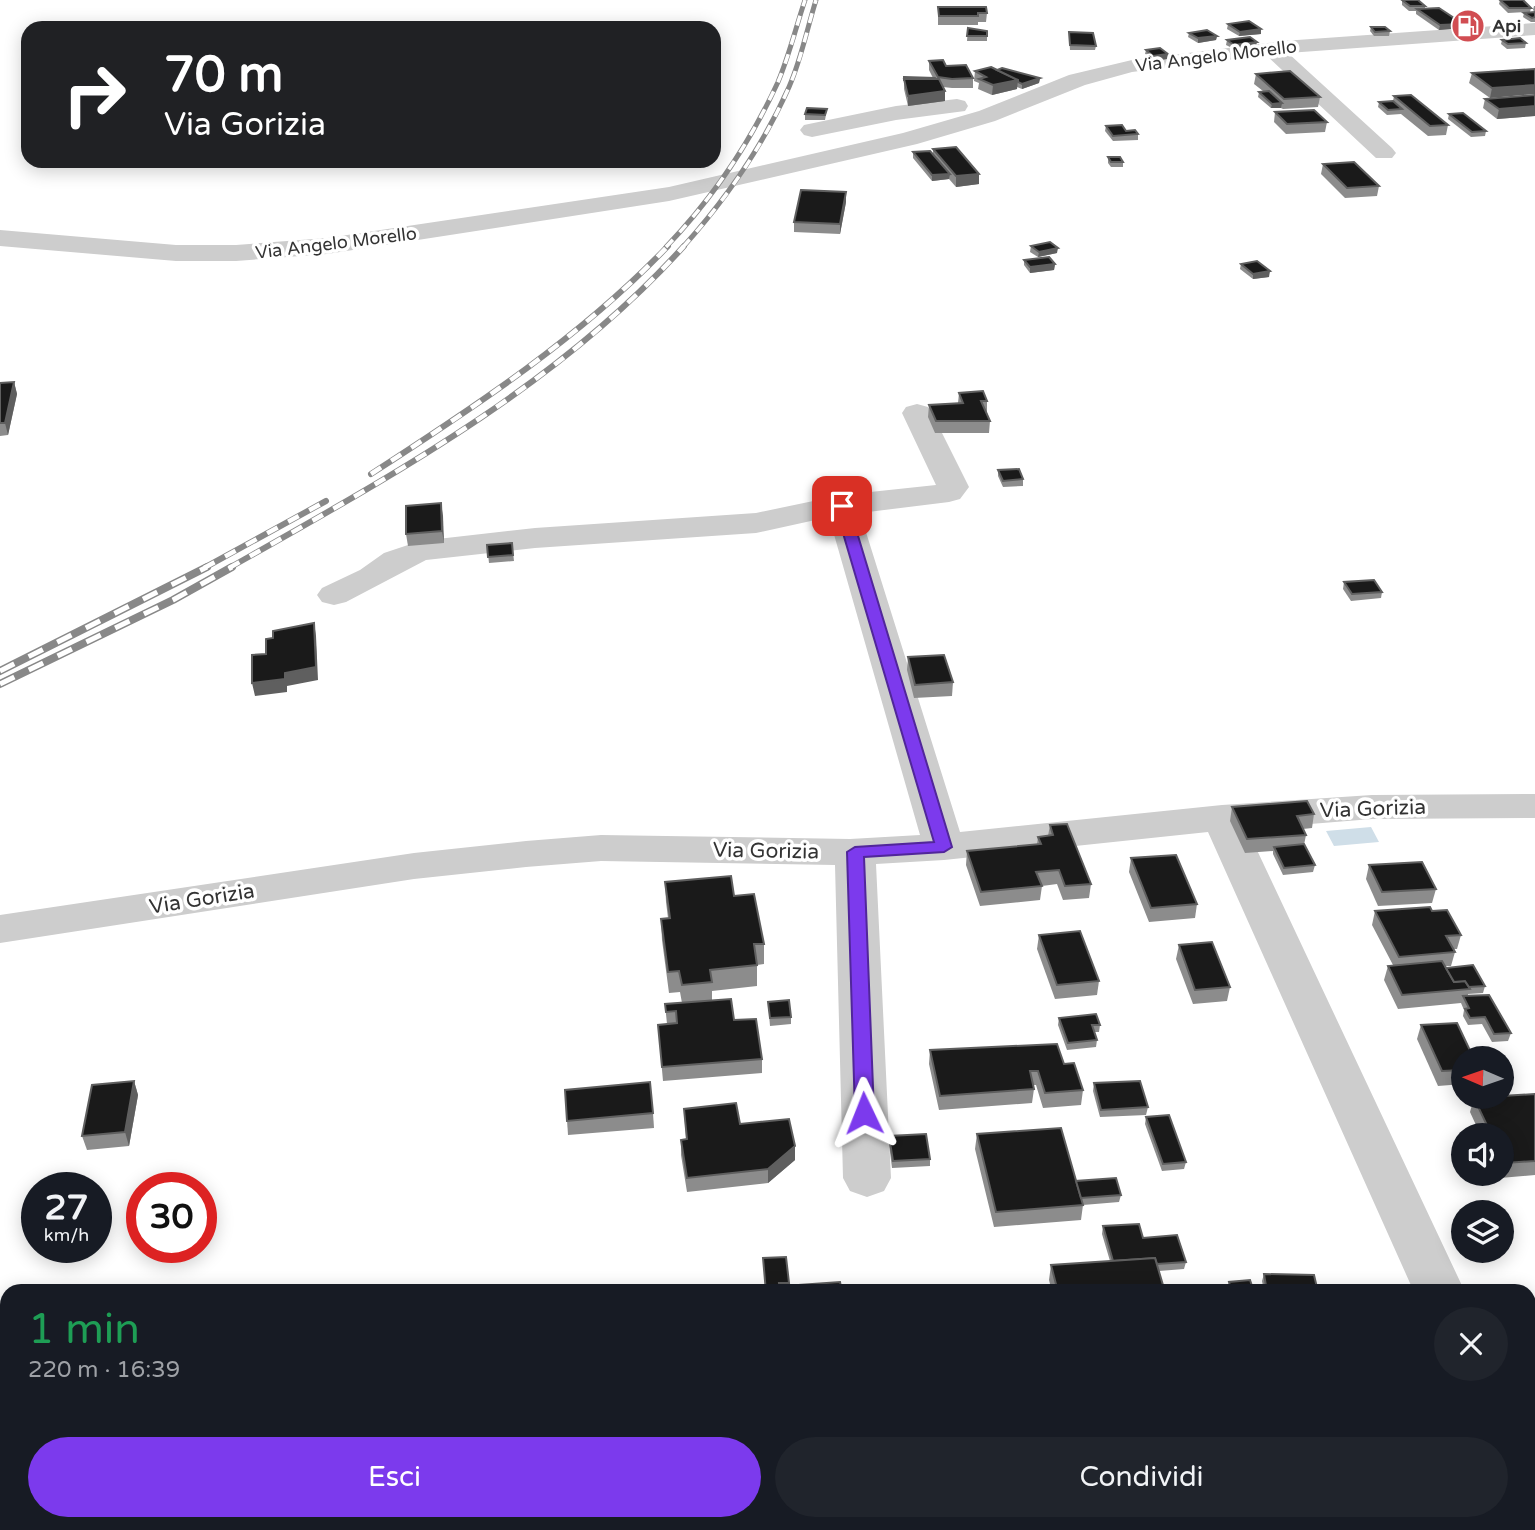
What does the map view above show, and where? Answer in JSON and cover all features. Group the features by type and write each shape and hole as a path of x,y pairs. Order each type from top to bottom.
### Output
{"street":[{"name":"Via Angelo Morello","path":"0,238 147,252 261,252 403,236 669,194 909,139 1011,106 1077,80 1132,66 1271,49 1535,29"},
{"path":"1271,49 1384,153"},
{"path":"812,130 896,113 995,101 1011,106"},
{"path":"334,595 372,577 396,560 419,551 535,538 756,523 842,506 949,492 953,487 917,413"},
{"path":"842,506 944,847"},
{"name":"Via Gorizia","path":"0,929 401,868 526,854 601,848 855,852 944,847 1222,818 1372,807 1535,806"},
{"path":"1222,818 1436,1284"},
{"path":"855,852 867,1178"}],"shaded area":[{"path":"1371,827 1379,842 1334,846 1326,831"}],"building":[{"path":"1402,0 1418,0 1425,6 1410,6"},
{"path":"1500,0 1523,0 1531,8 1509,8"},
{"path":"938,7 986,7 987,13 978,13 978,16 939,16"},
{"path":"1439,8 1463,24 1440,25 1417,9"},
{"path":"1535,12 1535,17 1532,18 1524,13"},
{"path":"1249,21 1261,29 1240,32 1228,24"},
{"path":"1371,27 1385,27 1390,31 1375,32"},
{"path":"968,28 987,31 987,36 967,36"},
{"path":"1207,30 1217,36 1198,38 1189,33"},
{"path":"1069,32 1093,33 1096,46 1070,45"},
{"path":"1250,37 1257,42 1234,45 1227,40"},
{"path":"1520,38 1526,43 1508,44 1502,40"},
{"path":"1160,48 1168,54 1153,56 1146,50"},
{"path":"943,60 946,66 966,65 973,78 938,77 929,61"},
{"path":"991,67 1018,80 993,85 979,79 986,77 975,71"},
{"path":"1002,68 1040,78 1022,84 997,70"},
{"path":"1535,69 1535,85 1492,88 1472,73"},
{"path":"1290,71 1320,97 1284,99 1256,74"},
{"path":"935,78 936,79 904,79"},
{"path":"904,79 939,79 945,91 908,96"},
{"path":"1269,91 1282,103 1272,104 1259,92"},
{"path":"1411,95 1448,125 1430,126 1394,96"},
{"path":"1535,95 1535,106 1499,109 1485,99"},
{"path":"1393,101 1402,109 1388,110 1379,102"},
{"path":"807,108 827,109 825,115 805,114"},
{"path":"1314,110 1327,122 1287,124 1275,112"},
{"path":"1463,113 1486,131 1472,132 1449,114"},
{"path":"1122,125 1126,131 1135,130 1138,134 1113,136 1106,126"},
{"path":"956,147 979,174 956,176 933,149"},
{"path":"930,151 950,174 932,175 913,152"},
{"path":"1108,157 1120,157 1123,162 1111,162"},
{"path":"1354,162 1379,186 1347,188 1323,164"},
{"path":"801,190 846,192 840,224 794,222"},
{"path":"1050,242 1058,248 1039,252 1031,246"},
{"path":"1049,257 1055,264 1030,267 1024,260"},
{"path":"1257,261 1270,271 1253,274 1241,264"},
{"path":"14,382 5,423 0,423 0,383"},
{"path":"983,391 987,401 981,401 990,421 936,421 929,405 963,403 959,393"},
{"path":"1019,469 1023,479 1003,481 998,470"},
{"path":"441,503 442,531 406,534 406,506"},
{"path":"512,543 513,555 488,557 487,545"},
{"path":"1374,580 1382,592 1352,594 1344,582"},
{"path":"314,623 316,667 285,673 285,679 252,683 252,655 266,654 266,639 273,638 273,631"},
{"path":"944,655 953,682 915,685 908,657"},
{"path":"1307,801 1314,814 1297,816 1306,835 1247,839 1232,807"},
{"path":"1067,824 1091,884 1065,886 1059,870 1036,872 1042,886 981,892 967,851 1041,844 1038,837 1053,835 1050,825"},
{"path":"1304,844 1315,865 1284,868 1274,847"},
{"path":"1176,855 1197,904 1151,908 1131,858"},
{"path":"1422,862 1436,889 1382,892 1369,865"},
{"path":"731,876 734,896 754,894 764,944 754,944 757,965 710,970 712,982 682,985 679,971 668,972 661,919 670,918 665,882"},
{"path":"1430,907 1432,911 1447,910 1461,935 1446,936 1455,952 1399,957 1375,911"},
{"path":"1080,931 1099,981 1057,985 1039,935"},
{"path":"1212,942 1230,987 1195,990 1179,945"},
{"path":"1442,961 1454,982 1465,981 1470,989 1402,995 1388,966"},
{"path":"1473,965 1485,986 1469,987 1465,981 1454,982 1446,968"},
{"path":"1489,995 1511,1033 1494,1034 1485,1017 1470,1018 1463,996"},
{"path":"731,999 734,1020 756,1019 762,1059 662,1067 658,1025 677,1023 676,1011 666,1012 665,1004"},
{"path":"789,1000 791,1017 770,1018 768,1002"},
{"path":"1096,1014 1100,1025 1092,1025 1097,1040 1068,1043 1059,1018"},
{"path":"1457,1023 1468,1046 1451,1046 1451,1071 1442,1071 1421,1025"},
{"path":"1057,1044 1064,1064 1074,1063 1083,1090 1045,1093 1038,1071 1030,1071 1034,1089 940,1096 930,1050"},
{"path":"134,1081 125,1132 82,1136 92,1085"},
{"path":"1140,1081 1148,1107 1101,1110 1094,1083"},
{"path":"650,1082 653,1113 567,1121 565,1090"},
{"path":"1535,1094 1535,1161 1514,1162 1514,1123 1486,1123 1480,1110 1514,1110 1514,1095"},
{"path":"736,1103 740,1124 789,1119 795,1146 768,1169 687,1178 681,1140 687,1139 684,1109"},
{"path":"1169,1115 1186,1162 1163,1164 1146,1117"},
{"path":"1061,1128 1083,1205 996,1212 977,1134"},
{"path":"926,1134 930,1159 893,1161 889,1136"},
{"path":"1116,1178 1121,1195 1081,1198 1076,1181"},
{"path":"1139,1224 1143,1238 1177,1235 1186,1262 1157,1264 1155,1258 1113,1261 1103,1226"},
{"path":"786,1257 789,1283 765,1284 763,1258"},
{"path":"1155,1258 1163,1284 1056,1284 1051,1265"},
{"path":"1264,1274 1314,1275 1316,1284 1266,1284"},
{"path":"1250,1280 1251,1284 1230,1284"}],"railway":[{"path":"666,247 714,190 755,127 782,72 805,0"},
{"path":"683,247 729,191 767,131 793,77 816,0"},
{"path":"371,474 526,369 600,310 668,246"},
{"path":"229,568 411,463 528,385 583,342 635,296 684,246"},
{"path":"204,568 326,501"},
{"path":"0,671 207,567"},
{"path":"0,684 173,600 232,567"}],"place":[{"name":"Api","path":"1468,26"}],"route":[{"path":"842,506 944,847 855,852 864,1113"}]}
